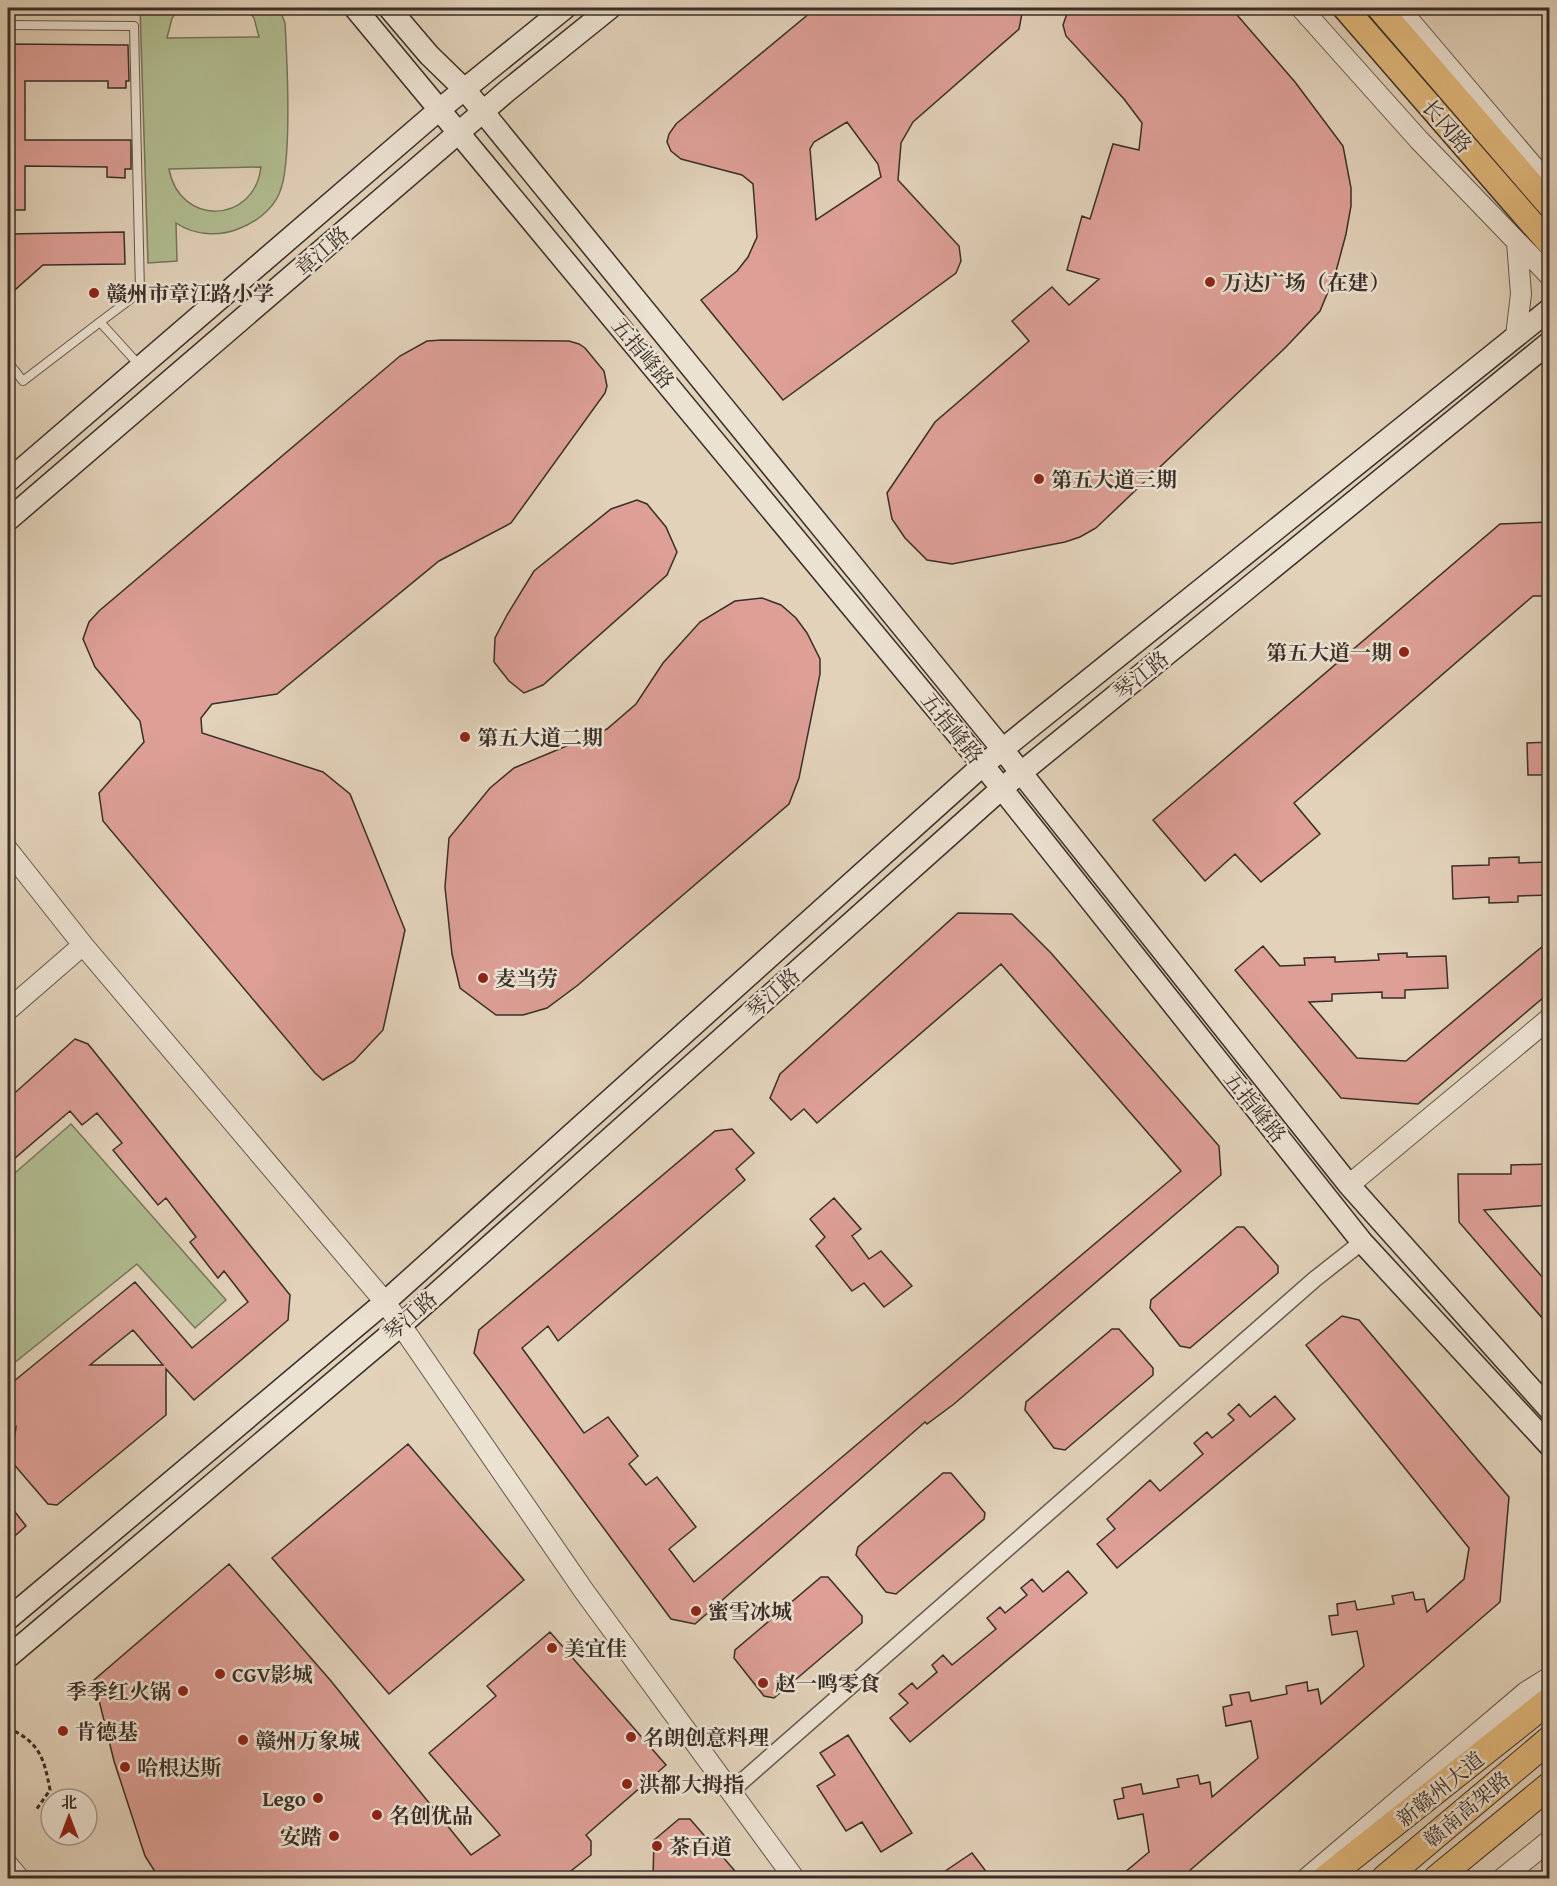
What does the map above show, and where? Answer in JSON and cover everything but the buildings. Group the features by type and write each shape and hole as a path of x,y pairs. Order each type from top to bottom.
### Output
{"highway":[{"path":"1326,1878 1542,1698"},
{"name":"赣南高架路","path":"1385,1878 1550,1740"},
{"name":"赣南高架路","path":"1437,1878 1550,1785"}],"main road":[{"name":"五指峰路","path":"355,8 983,765 1362,1242 1550,1446"},
{"name":"五指峰路","path":"389,8 429,55 466,91 1003,750 1349,1185 1550,1410"},
{"name":"章江路","path":"8,481 440,109 466,91 565,8"},
{"name":"章江路","path":"8,520 483,112 610,8"},
{"name":"长冈路","path":"1345,8 1550,244"},
{"name":"长冈路","path":"1379,8 1550,206"},
{"name":"琴江路","path":"8,1619 385,1302 983,765 1550,309"},
{"name":"琴江路","path":"8,1657 400,1326 1001,789 1539,358 1550,342"},
{"name":"新赣州大道","path":"1331,1878 1542,1698"},
{"path":"1454,1878 1550,1801"}],"street":[{"path":"1301,8 1419,140 1550,276"},
{"path":"1399,8 1550,186"},
{"path":"1516,336 1521,294 1517,242"},
{"path":"8,850 83,945 385,1302 584,1591 794,1878"},
{"path":"8,1010 83,945"},
{"path":"1349,1185 1550,1018"},
{"path":"731,1791 1315,1279 1362,1242"},
{"path":"1307,1878 1542,1698 1550,1675"},
{"path":"1503,1878 1550,1840"},
{"path":"8,1865 19,1878"}],"lane":[{"path":"8,25 134,26 140,292 23,381 8,362"},
{"path":"100,322 141,367"}],"path":[{"path":"8,1728 27,1737 45,1760 50,1790 36,1810"}],"green space":[{"path":"140,8 180,8 172,18 167,38 259,37 254,18 246,8 279,8 285,23 288,137 279,194 262,215 251,223 230,232 206,234 176,223 177,261 148,263","holes":["261,167 255,186 245,200 231,208 216,211 201,209 187,201 176,188 169,169"]},
{"path":"71,1124 226,1300 195,1328 137,1264 8,1368 8,1179"}],"place":[{"name":"万达广场（在建）","path":"1210,282"},
{"name":"赣州市章江路小学","path":"94,293"},
{"name":"第五大道三期","path":"1039,479"},
{"name":"第五大道一期","path":"1404,652"},
{"name":"第五大道二期","path":"465,737"},
{"name":"麦当劳","path":"483,978"},
{"name":"蜜雪冰城","path":"696,1611"},
{"name":"美宜佳","path":"552,1648"},
{"name":"CGV影城","path":"220,1674"},
{"name":"赵一鸣零食","path":"763,1683"},
{"name":"季季红火锅","path":"183,1691"},
{"name":"肯德基","path":"63,1731"},
{"name":"名朗创意料理","path":"631,1737"},
{"name":"赣州万象城","path":"243,1740"},
{"name":"哈根达斯","path":"125,1767"},
{"name":"洪都大拇指","path":"627,1784"},
{"name":"Lego","path":"318,1798"},
{"name":"名创优品","path":"377,1815"},
{"name":"安踏","path":"334,1836"},
{"name":"茶百道","path":"657,1846"}]}
